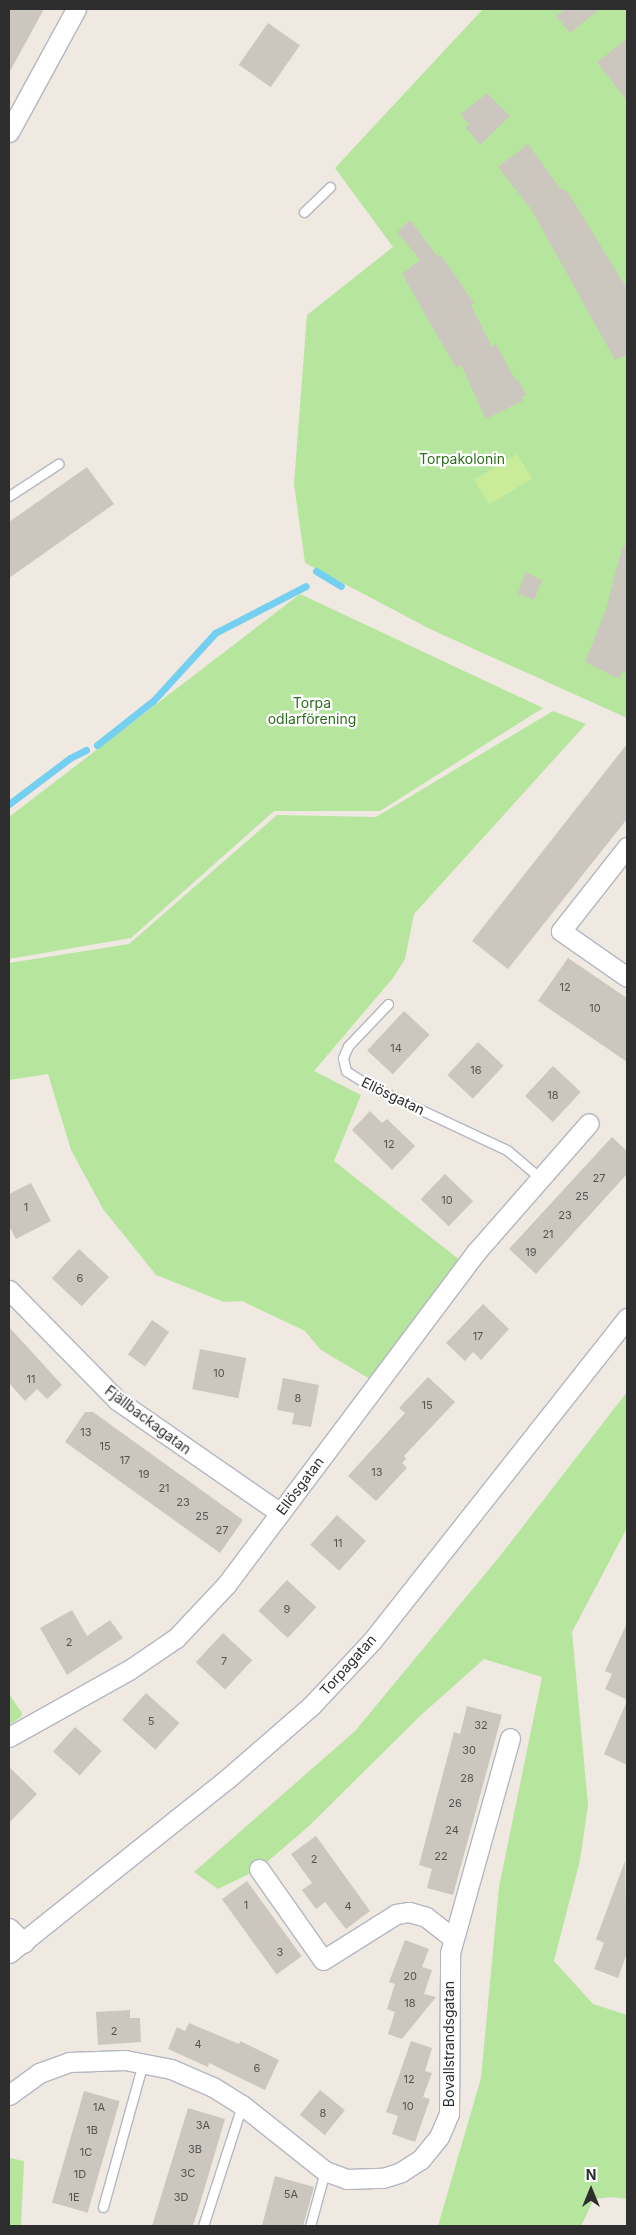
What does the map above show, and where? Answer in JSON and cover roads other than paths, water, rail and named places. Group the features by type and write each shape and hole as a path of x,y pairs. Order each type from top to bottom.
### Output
{"street":[{"path":"9,132 76,9"},
{"path":"627,847 561,931 627,977"},
{"name":"Ellösgatan","path":"9,1736 129,1670 176,1638 226,1585 476,1252 539,1177 589,1123"},
{"name":"Fjällbackagatan","path":"9,1290 117,1400 280,1513"},
{"name":"Torpagatan","path":"16,1948 78,1896 228,1779 311,1706 372,1641 627,1318"},
{"name":"Bovallstrandsgatan","path":"9,2095 39,2073 69,2062 95,2058 143,2063 171,2069 213,2087 242,2105 326,2171 347,2179 383,2178 400,2172 421,2159 439,2137 449,2114 450,1954 510,1738"},
{"path":"259,1869 323,1960 396,1914 409,1912 426,1917 453,1938"},
{"path":"9,1928 16,1948"}],"lane":[{"path":"304,212 330,188"},
{"path":"9,496 58,464"},
{"name":"Ellösgatan","path":"388,1004 348,1046 343,1058 346,1071 368,1085 507,1150 539,1177"},
{"path":"103,2207 143,2063"},
{"path":"204,2226 242,2105"},
{"path":"310,2226 326,2171"}],"waterway":[{"path":"316,571 341,586"},
{"path":"97,745 153,701 215,633 306,586"},
{"path":"9,804 70,758 86,750"}],"park label":[{"name":"Torpakolonin","path":"462,459"},
{"name":"Torpa odlarförening","path":"312,712"}]}
